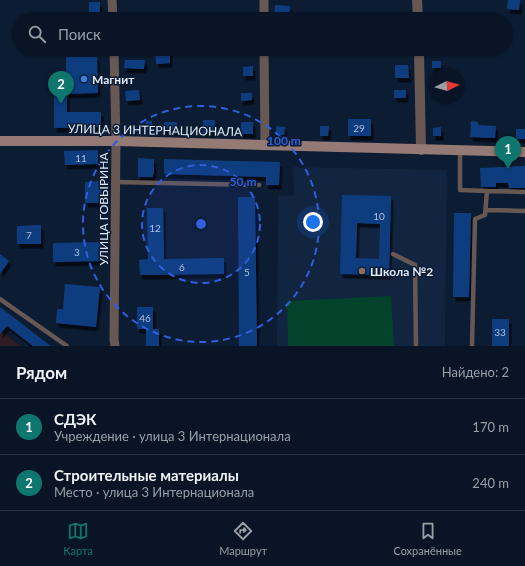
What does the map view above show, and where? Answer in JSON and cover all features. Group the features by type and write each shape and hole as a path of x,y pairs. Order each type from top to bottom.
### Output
{"main road":[{"name":"УЛИЦА 3 ИНТЕРНАЦИОНАЛА","path":"0,141 116,141 525,152"}],"street":[{"path":"112,0 113,12"},
{"path":"264,0 264,12"},
{"path":"418,0 418,12"},
{"name":"УЛИЦА ГОВЫРИНА","path":"114,56 116,141 115,346"},
{"path":"264,56 265,145"},
{"path":"419,56 421,150"}],"lane":[{"path":"460,151 460,190 525,192"},
{"path":"115,182 259,185"},
{"path":"472,346 475,219 486,215 487,191"},
{"path":"486,210 525,211"},
{"path":"393,254 415,265 416,346"},
{"path":"0,298 67,346"}],"shaded area":[{"name":"Школа №2","path":"293,167 447,170 445,346 277,346 278,196 294,195"},
{"path":"0,330 6,335 21,346 0,346"}],"green space":[{"path":"391,296 394,346 288,346 287,301"}],"building":[{"path":"508,0 520,0 519,10 507,9"},
{"path":"89,2 100,2 100,12 89,12"},
{"path":"275,5 290,6 289,12 274,12"},
{"path":"155,56 170,56 170,63 156,64"},
{"path":"66,57 97,57 98,93 66,94"},
{"path":"125,60 145,60 144,69 124,68"},
{"path":"432,61 441,61 441,68 432,68"},
{"path":"395,65 408,65 409,78 395,78"},
{"path":"253,66 253,76 243,76 243,67"},
{"path":"139,90 140,100 126,101 125,91"},
{"path":"394,90 406,90 406,98 394,98"},
{"path":"241,93 252,93 252,100 241,101"},
{"path":"54,95 67,95 67,112 101,112 101,127 54,128"},
{"path":"348,119 371,119 371,136 348,136"},
{"path":"203,120 215,120 215,132 203,133"},
{"path":"146,121 152,121 152,130 146,130"},
{"path":"471,121 478,122 478,125 496,126 495,138 470,137"},
{"path":"164,122 177,122 177,131 164,131"},
{"path":"241,122 253,122 253,134 241,134"},
{"path":"276,126 285,127 284,135 276,135"},
{"path":"320,126 329,126 328,136 320,136"},
{"path":"441,127 441,136 433,136 433,128"},
{"path":"516,129 525,129 525,139 516,139"},
{"path":"98,150 98,164 65,165 64,151"},
{"path":"138,158 154,159 153,177 138,177"},
{"path":"164,159 280,162 279,185 266,185 266,177 164,174"},
{"path":"525,166 525,188 509,188 508,183 496,183 496,187 481,187 480,168"},
{"path":"101,181 102,203 85,203 85,182"},
{"path":"342,195 391,196 389,275 340,274","holes":["357,223 380,224 379,259 356,258"]},
{"path":"238,197 255,197 257,346 239,346"},
{"path":"147,208 163,208 164,259 224,258 224,274 140,275 139,260 148,259"},
{"path":"454,213 471,213 469,297 453,297"},
{"path":"41,225 41,244 17,244 17,226"},
{"path":"101,242 101,261 53,262 53,243"},
{"path":"0,254 9,261 0,274"},
{"path":"65,284 100,287 96,327 56,323 57,309 63,309"},
{"path":"0,307 51,346 33,346 7,326 0,334"},
{"path":"137,307 153,307 153,329 159,329 159,346 146,346 146,329 137,329"},
{"path":"492,319 509,319 509,346 492,346"}],"place":[{"name":"Магнит","path":"84,79"},
{"name":"Строительные материалы","path":"61,104"},
{"name":"СДЭК","path":"508,169"},
{"name":"Школа №2","path":"362,271"}]}
